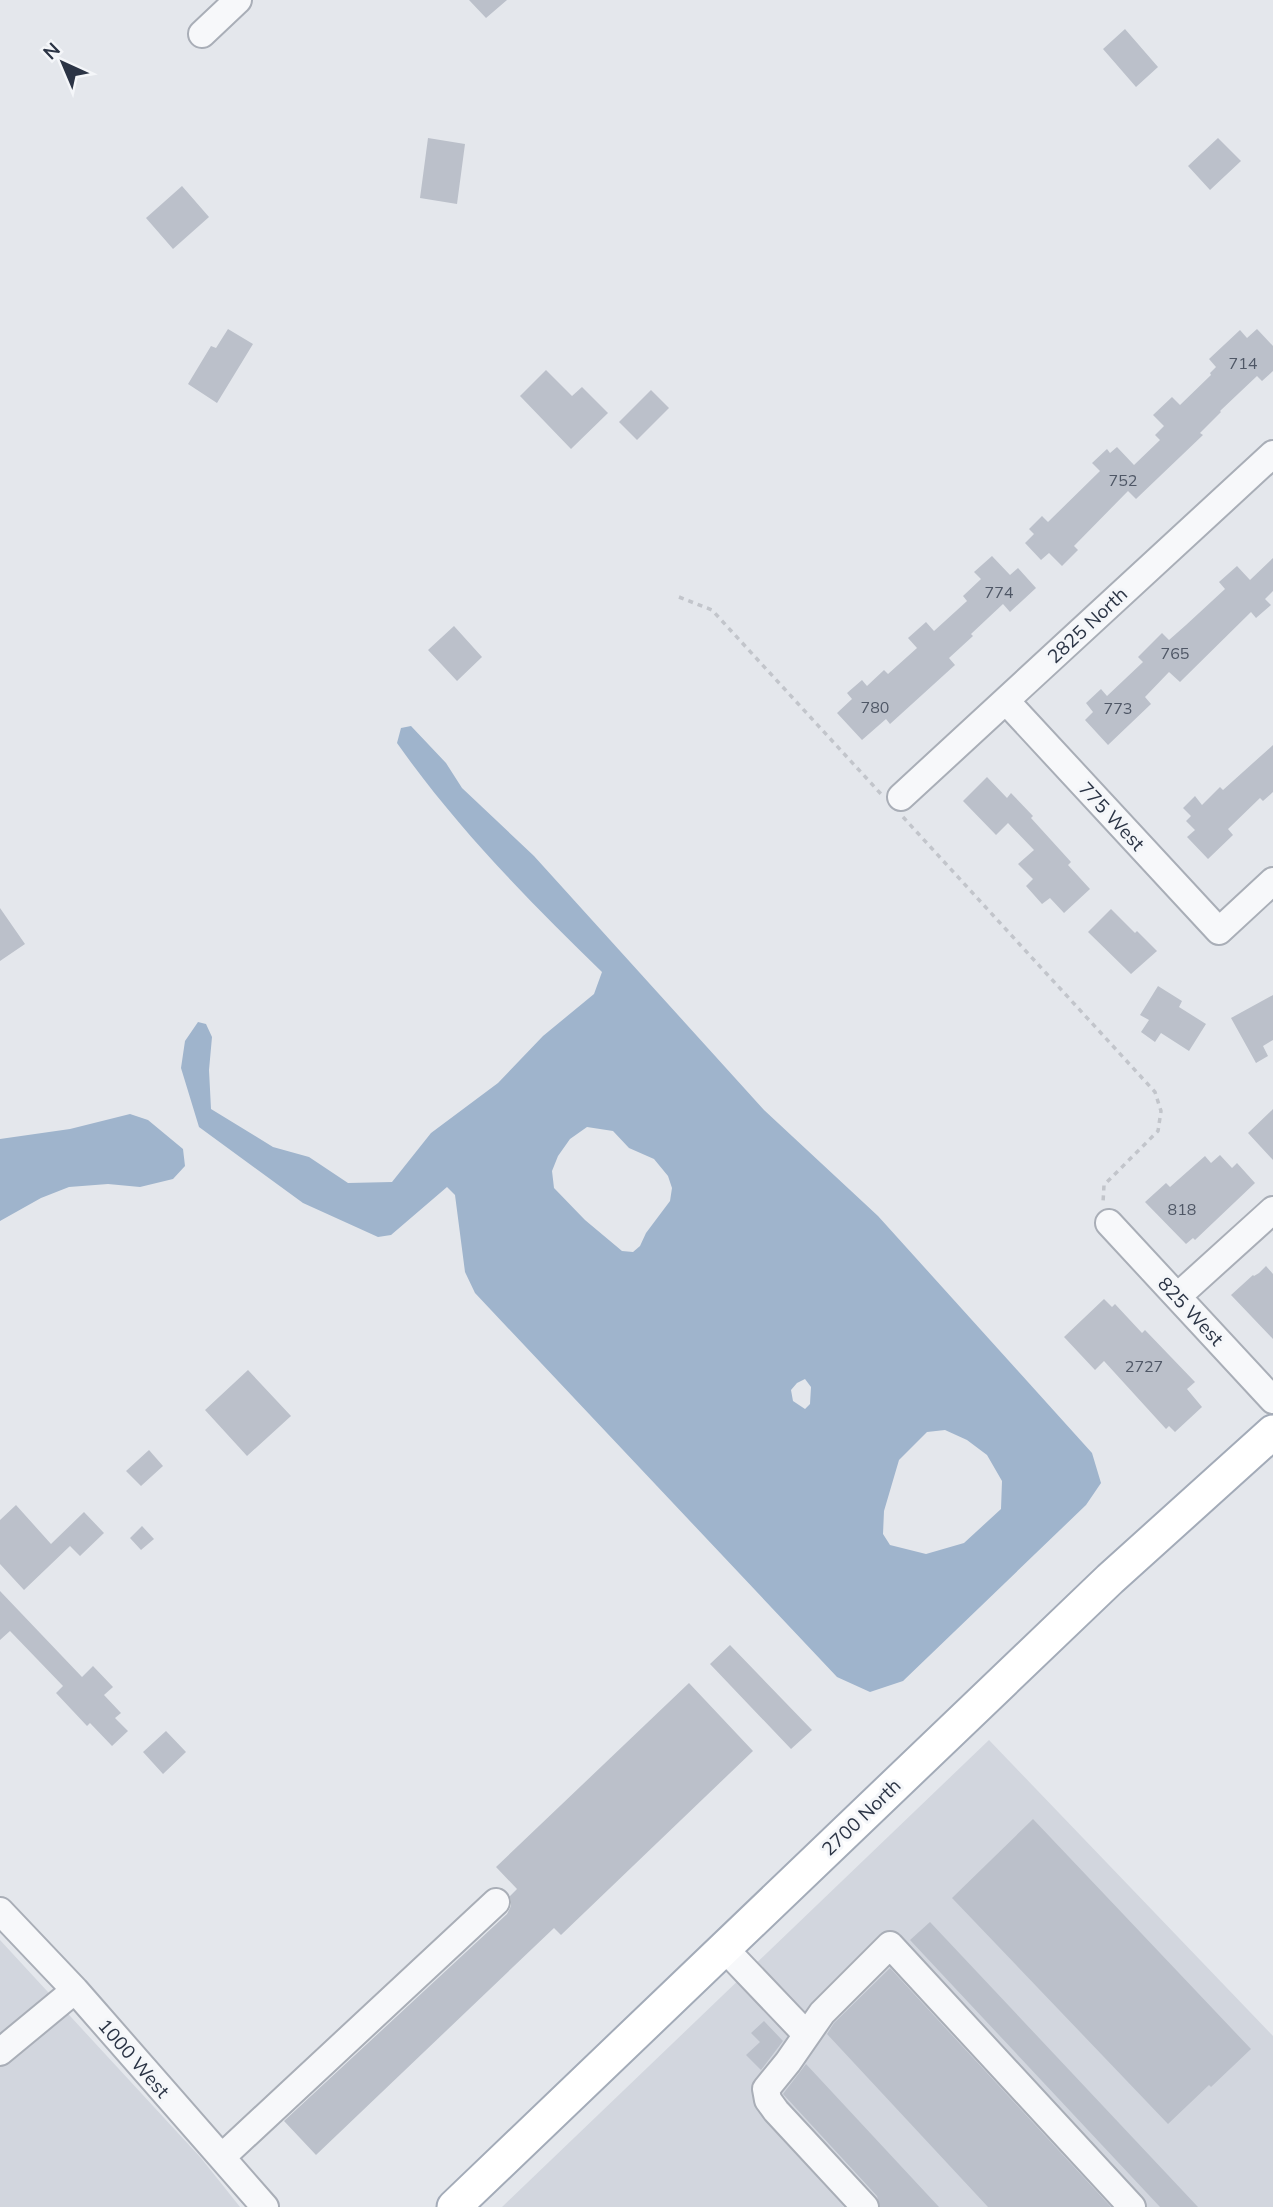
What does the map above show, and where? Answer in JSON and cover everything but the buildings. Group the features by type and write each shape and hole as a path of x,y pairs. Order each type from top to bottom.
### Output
{"main road":[{"name":"2700 North","path":"454,2207 1111,1579 1273,1432"}],"street":[{"path":"202,34 238,0"},
{"name":"2825 North","path":"896,803 1273,454"},
{"name":"775 West","path":"1006,701 1219,931 1273,881"},
{"path":"1178,1296 1273,1210"},
{"name":"825 West","path":"1109,1223 1273,1400"},
{"path":"222,2157 496,1902"},
{"name":"1000 West","path":"0,1911 75,1990 265,2207"},
{"path":"865,2207 776,2111 766,2089 822,2013 890,1945 1132,2207"},
{"path":"724,1948 806,2034"},
{"path":"0,2052 75,1990"}],"path":[{"path":"680,597 712,610 896,803 1155,1092 1161,1111 1158,1131 1104,1185 1102,1209 1109,1223"}],"shaded area":[{"path":"989,1740 1273,2036 1273,2207 502,2207"},
{"path":"0,1940 201,2158 240,2207 0,2207"}],"water":[{"path":"411,726 446,763 462,788 534,856 764,1110 878,1216 1092,1453 1101,1483 1086,1505 903,1681 870,1692 837,1677 475,1293 465,1272 455,1195 447,1187 391,1235 378,1237 303,1203 199,1127 181,1068 185,1041 198,1022 206,1024 212,1037 209,1070 211,1109 273,1147 309,1157 348,1183 392,1182 431,1133 498,1083 543,1036 594,994 602,972 521,890 444,804 397,743 401,728","holes":["587,1127 613,1131 629,1148 654,1159 668,1176 672,1188 670,1201 646,1233 640,1246 633,1252 622,1251 585,1220 554,1188 552,1171 558,1156 570,1139","805,1379 811,1387 810,1404 805,1409 793,1401 791,1390","945,1430 967,1440 987,1455 1002,1481 1001,1509 964,1543 926,1554 890,1545 883,1534 884,1511 899,1460 927,1432"]},
{"path":"130,1114 148,1120 183,1149 185,1166 173,1179 140,1187 108,1184 69,1187 41,1198 0,1221 0,1139 70,1129"}]}
